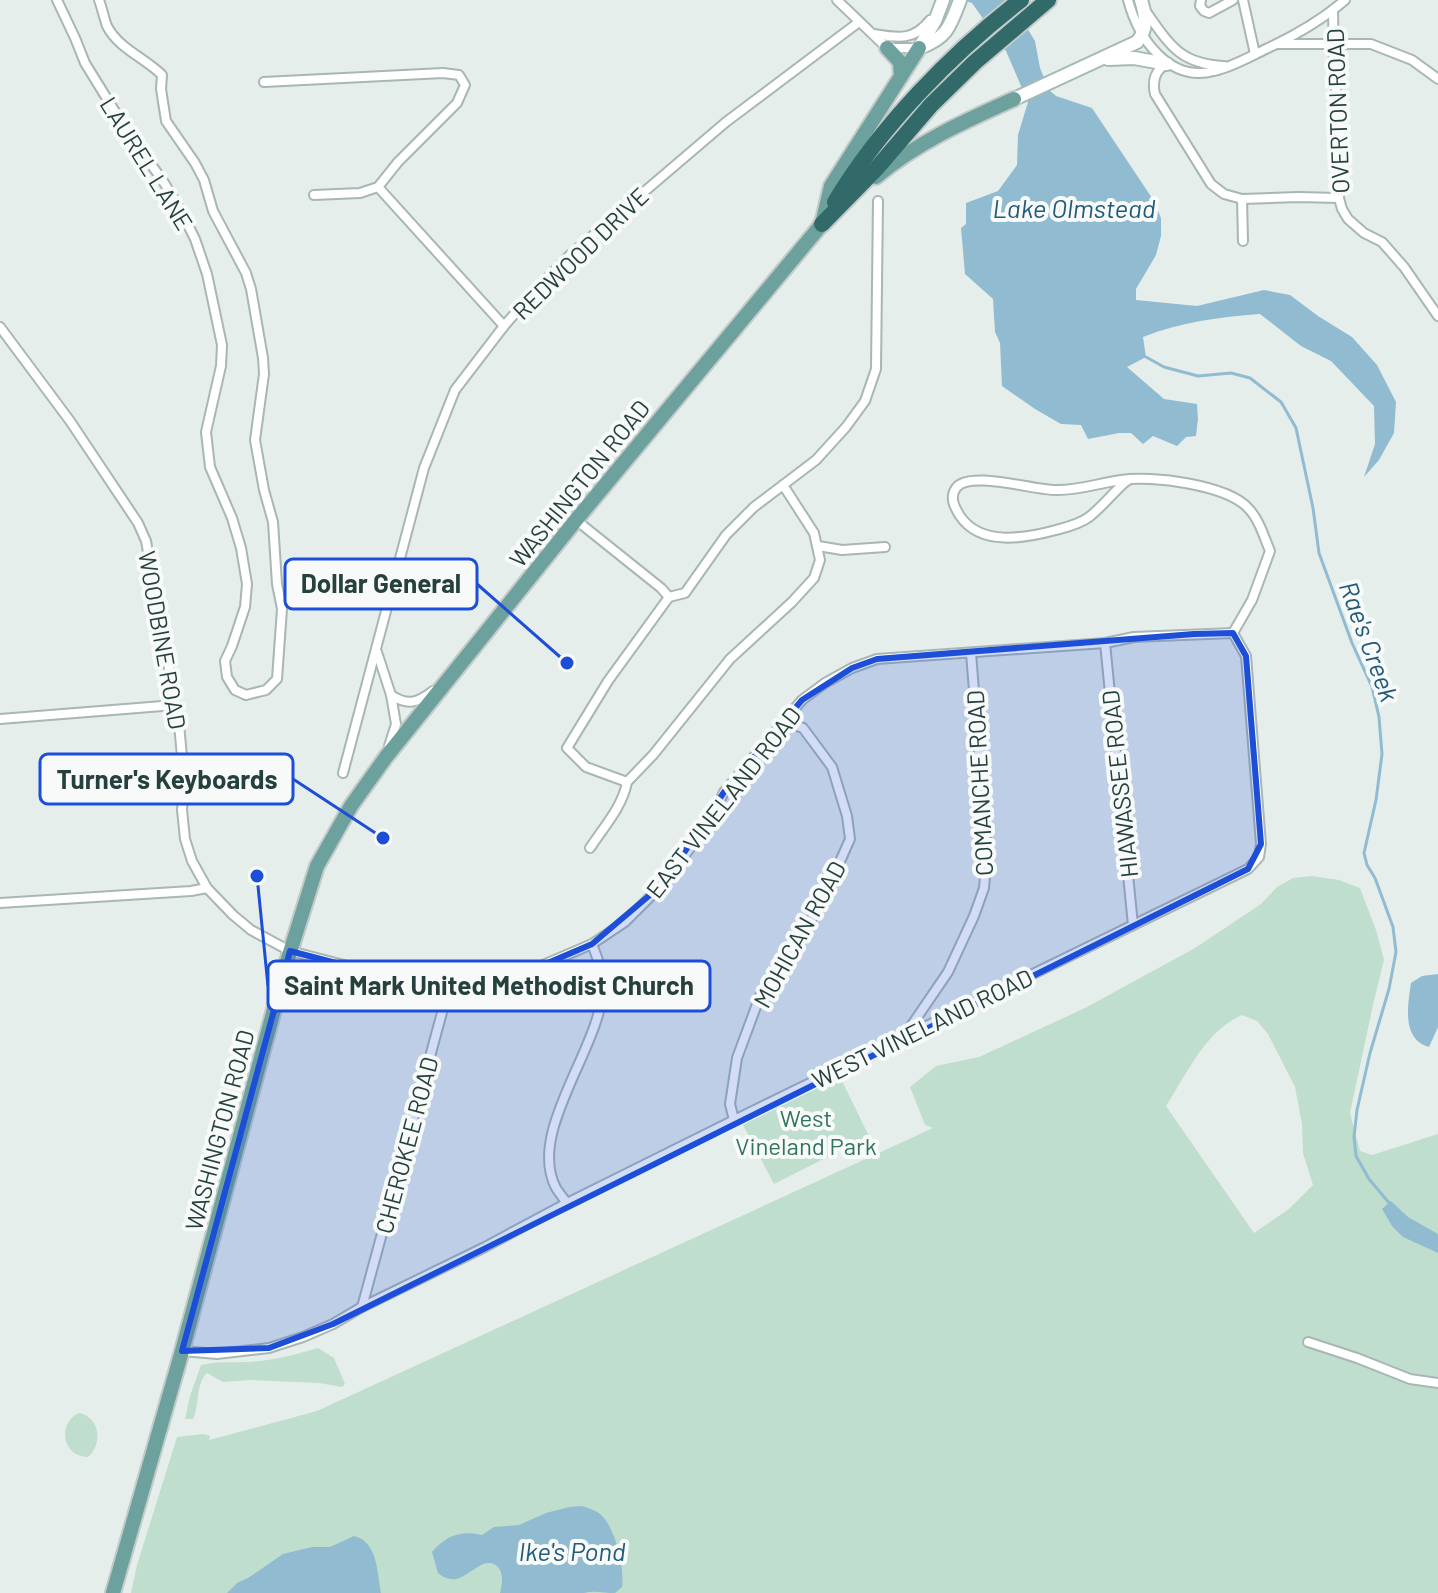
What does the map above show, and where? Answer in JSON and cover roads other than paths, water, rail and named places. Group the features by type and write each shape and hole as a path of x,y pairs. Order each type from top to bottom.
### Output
{"highway":[{"path":"970,56 1021,0"},
{"path":"822,224 854,170 937,75 970,56 1048,0"}],"main road":[{"path":"919,48 943,36 960,0"},
{"path":"1014,99 1137,42 1146,20 1142,3"},
{"path":"822,224 831,186 919,48 941,4"},
{"path":"887,48 900,62 901,76"},
{"path":"1100,60 1134,58 1167,64"},
{"name":"WASHINGTON ROAD","path":"113,1593 290,951 317,866 351,806 386,757 576,520 822,224 899,158 947,130 1014,99"}],"street":[{"name":"LAUREL LANE","path":"57,0 85,63 181,211 207,274 222,345 221,366 206,432 210,467 232,518 247,584 245,607 225,661 227,677 235,690 246,695 266,690 277,679 282,609 277,584 273,522 255,440 264,374 251,289 246,273 213,211 204,180 166,121 162,75 115,36 108,27 99,0"},
{"path":"837,0 887,48 919,48"},
{"path":"1128,0 1142,35 1167,64 1204,73 1277,44 1345,0"},
{"path":"1201,0 1200,6 1209,13 1233,0"},
{"path":"1243,0 1255,54"},
{"path":"1142,3 1167,40 1186,58 1202,64 1228,66"},
{"path":"873,33 910,36 922,30 941,4"},
{"name":"OVERTON ROAD","path":"1333,10 1336,103 1341,143 1339,198 1348,219 1364,233 1382,242 1404,267 1438,316"},
{"name":"REDWOOD DRIVE","path":"343,773 424,468 455,390 504,326 570,255 726,122 859,22"},
{"path":"1277,44 1371,44 1412,60 1438,79"},
{"path":"1167,64 1160,67 1154,89 1211,184 1224,194 1242,199 1339,198"},
{"path":"264,82 443,73 459,75 465,85 457,103 398,162 378,187 360,193 314,195"},
{"path":"378,187 504,326"},
{"path":"1242,199 1243,241"},
{"path":"627,782 586,767 567,748 608,681 669,597 685,593 726,535 754,507 816,460 865,401 876,369 878,201"},
{"name":"WOODBINE ROAD","path":"0,327 70,421 138,523 146,541 182,750 182,810 185,839 192,861 207,888 233,915 251,930 290,951"},
{"path":"1130,479 1081,522 1046,533 1011,539 993,536 965,523 954,507 956,487 966,481 1056,490 1130,479 1187,482 1223,493 1248,507 1270,551 1252,600 1233,633"},
{"path":"590,848 619,804 627,782 653,755 730,659 814,578 820,560 814,533 783,485"},
{"path":"576,520 669,597"},
{"path":"818,546 858,550 885,547"},
{"name":"EAST VINELAND ROAD","path":"290,951 363,970 450,983 499,984 592,944 625,922 664,883 710,821 724,792 802,700 825,683 864,663 877,659 1105,643 1134,637 1233,633"},
{"name":"WEST VINELAND ROAD","path":"182,1351 217,1354 269,1348 313,1333 734,1120 1248,869 1259,857 1261,844 1246,656 1233,633"},
{"name":"HIAWASSEE ROAD","path":"1105,643 1133,925"},
{"path":"376,651 391,695 396,724 386,757"},
{"name":"COMANCHE ROAD","path":"905,1036 948,972 984,888 987,853 971,653"},
{"path":"391,695 402,702 414,702 452,676"},
{"path":"0,719 175,705"},
{"name":"MOHICAN ROAD","path":"734,1120 730,1104 737,1058 760,996 822,902 850,839 847,816 832,767 803,728 785,722"},
{"path":"0,903 207,888"},
{"path":"567,1203 555,1187 549,1148 556,1118 589,1040 600,1004 603,984 592,944"},
{"name":"CHEROKEE ROAD","path":"362,1307 450,983"},
{"path":"1308,1342 1410,1379 1438,1383"}],"water":[{"name":"Lake Olmstead","path":"963,0 1010,0 1035,41 1040,68 1049,90 1056,96 1092,108 1154,201 1161,218 1161,236 1156,255 1136,289 1136,300 1197,306 1264,290 1290,295 1352,337 1377,365 1396,402 1394,433 1379,460 1364,477 1375,444 1374,406 1331,361 1301,346 1260,314 1200,321 1143,337 1146,357 1127,367 1164,399 1197,404 1196,436 1186,437 1177,446 1153,436 1143,444 1131,433 1088,439 1081,425 1061,424 1002,386 1000,343 995,332 993,299 965,274 961,228 966,224 966,203 998,191 1017,165 1018,135 1028,102 1006,51 972,3"},
{"path":"1438,974 1438,1027 1429,1047 1420,1043 1410,1029 1411,983 1422,976"},
{"path":"1391,1201 1408,1217 1438,1234 1438,1253 1403,1237 1392,1226 1382,1209"},
{"name":"Ike's Pond","path":"582,1506 600,1514 614,1537 623,1579 622,1587 615,1593 500,1593 500,1570 488,1563 456,1579 438,1573 432,1552 449,1538 468,1533 482,1535 494,1527 519,1525 546,1513"},
{"path":"354,1536 368,1544 372,1551 381,1593 227,1593 237,1583 283,1554 312,1547 330,1547"}],"waterway":[{"name":"Rae's Creek","path":"1146,357 1164,367 1198,376 1231,373 1250,378 1281,402 1296,428 1319,553 1352,643 1372,687 1379,717 1382,754 1364,853 1393,927 1396,952 1357,1110 1354,1137 1356,1156 1369,1179 1390,1204"}],"place":[{"name":"Dollar General","path":"567,663"},
{"name":"Turner's Keyboards","path":"383,838"},
{"name":"Saint Mark United Methodist Church","path":"257,876"}],"park label":[{"name":"West Vineland Park","path":"806,1131"}]}
